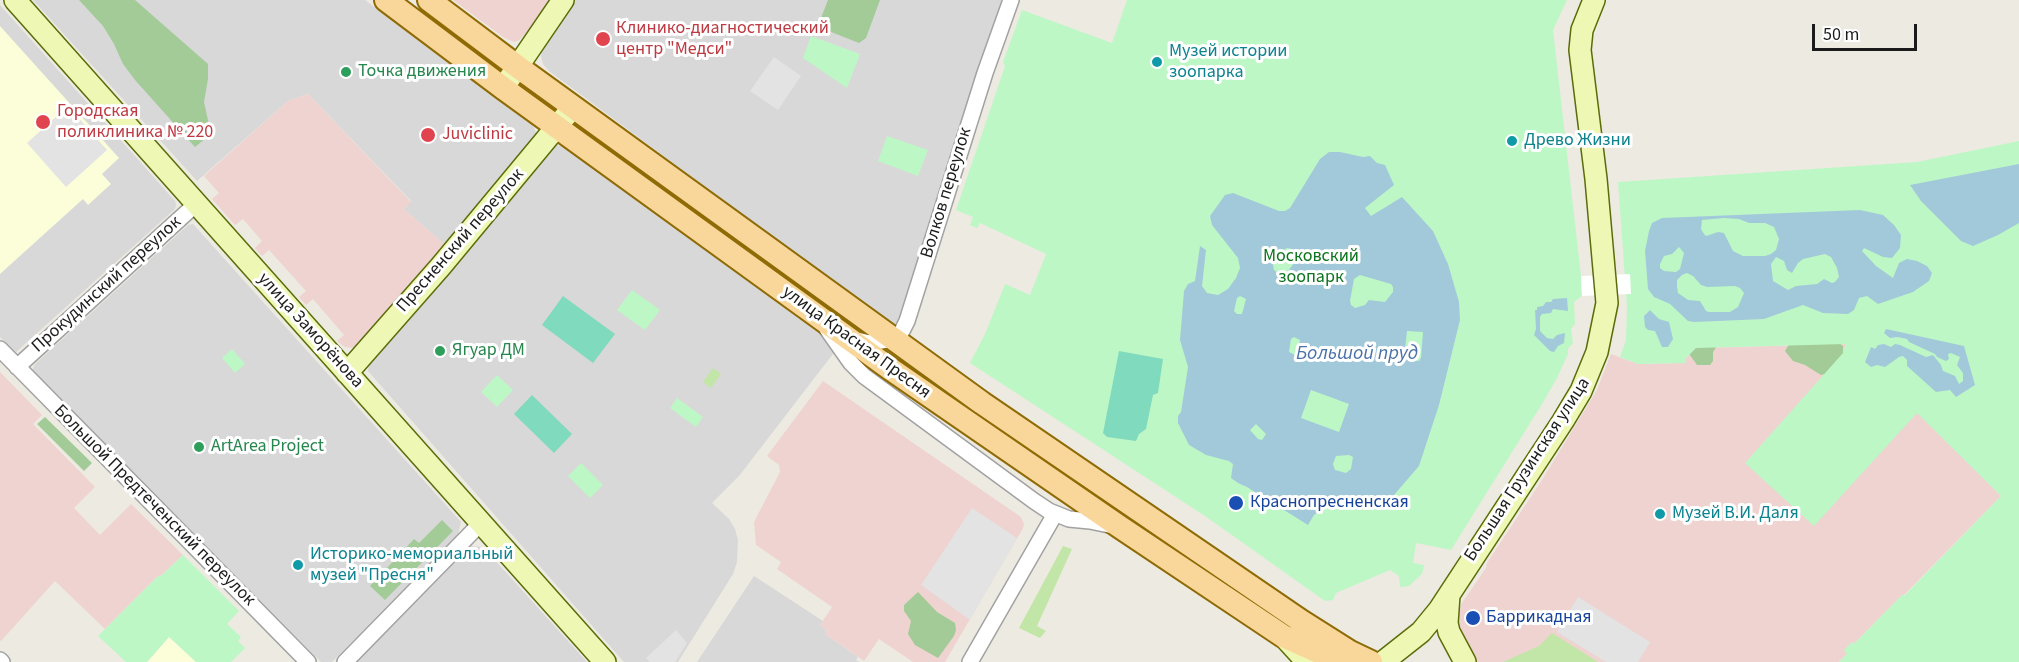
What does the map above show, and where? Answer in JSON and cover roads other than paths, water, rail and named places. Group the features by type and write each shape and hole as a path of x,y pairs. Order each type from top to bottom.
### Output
{"main road":[{"name":"улица Красная Пресня","path":"386,0 848,338 1120,527 1283,636 1341,662"},
{"name":"улица Красная Пресня","path":"429,0 573,107 982,402 1301,621 1350,652 1371,662"}],"street":[{"name":"улица Заморёнова","path":"15,0 606,662"},
{"path":"504,88 563,0"},
{"name":"Волков переулок","path":"893,339 901,333 908,321 985,73 1011,0"},
{"name":"Большая Грузинская улица","path":"1383,662 1421,632 1449,593 1549,444 1592,369 1601,335 1606,293 1596,179 1580,50 1582,30 1594,0"},
{"name":"Пресненский переулок","path":"347,373 441,266 573,107"},
{"name":"Прокудинский переулок","path":"17,367 196,204"},
{"path":"814,313 851,363 864,376 1034,501 1069,519 1090,520 1120,527"},
{"path":"848,338 869,343 893,339"},
{"name":"Большой Предтеченский переулок","path":"0,349 308,662"},
{"path":"970,662 1056,514"},
{"path":"345,662 481,523"},
{"path":"1449,593 1447,623 1449,632 1465,662"},
{"path":"1283,636 1307,662"}],"water":[{"name":"Большой пруд","path":"1329,152 1340,152 1363,157 1370,156 1377,163 1385,165 1394,185 1365,208 1371,216 1402,197 1433,231 1448,264 1459,302 1460,320 1439,405 1419,466 1394,495 1379,505 1369,508 1345,500 1333,503 1314,515 1308,525 1231,478 1233,464 1229,461 1206,455 1189,445 1178,423 1188,367 1180,340 1184,291 1188,284 1195,281 1200,246 1206,250 1202,286 1207,293 1218,295 1228,289 1240,268 1238,258 1212,225 1210,216 1225,195 1233,193 1279,211 1285,211 1290,208 1320,159","holes":["1287,248 1292,249 1296,254 1296,260 1284,274 1274,270 1272,261 1275,255","1360,275 1391,284 1393,287 1393,292 1385,302 1369,300 1365,305 1355,308 1350,301 1354,279","1240,296 1246,299 1242,314 1234,311 1237,298","1407,331 1423,332 1419,361 1404,359","1294,337 1300,340 1298,354 1289,352 1291,339","1311,390 1349,404 1339,432 1301,418","1256,424 1266,434 1262,440 1250,430","1336,456 1353,457 1351,469 1346,473 1335,470 1333,464"]},
{"path":"2019,164 2019,223 1973,246 1961,241 1921,201 1910,185"},
{"path":"1860,210 1883,215 1901,235 1900,248 1892,258 1883,257 1864,248 1862,251 1876,266 1893,278 1899,263 1907,259 1927,266 1932,273 1929,281 1913,292 1878,304 1867,296 1859,298 1854,310 1848,314 1823,313 1803,305 1764,319 1688,321 1670,304 1654,297 1648,289 1645,251 1652,223 1662,218","holes":["1724,218 1739,219 1749,223 1765,223 1774,227 1779,239 1776,250 1765,256 1743,256 1733,251 1724,233 1718,232 1706,236 1701,229 1702,220","1679,247 1684,253 1680,269 1676,272 1664,271 1660,268 1660,264 1664,256 1672,254","1825,254 1831,257 1839,277 1832,283 1824,279 1817,284 1796,286 1788,290 1773,281 1771,264 1776,257 1784,261 1787,270 1792,273 1803,259","1687,273 1701,285 1707,287 1735,286 1744,293 1738,307 1730,312 1709,312 1700,301 1688,300 1678,293 1677,280"]},
{"path":"1567,298 1568,311 1553,309 1551,313 1542,314 1540,317 1540,331 1547,338 1553,339 1565,333 1564,343 1554,352 1550,351 1534,335 1535,310 1553,299"},
{"path":"1650,310 1659,319 1669,322 1673,339 1668,347 1662,347 1655,331 1645,327 1644,316"},
{"path":"1886,329 1964,346 1975,385 1956,397 1950,390 1936,392 1907,366 1907,360 1903,356 1885,367 1877,365 1871,367 1865,362 1871,347 1875,349 1878,345 1884,344 1891,347 1895,344 1926,357 1933,355 1943,371 1955,376 1959,384 1963,381 1963,373 1957,365 1960,357 1951,353 1948,354 1949,359 1946,361 1907,339 1890,338 1884,333"}],"place":[{"name":"Клинико-диагностический центр \"Медси\"","path":"603,39"},
{"name":"Музей истории зоопарка","path":"1157,62"},
{"name":"Точка движения","path":"346,72"},
{"name":"Городская поликлиника № 220","path":"43,122"},
{"name":"Juviclinic","path":"428,135"},
{"name":"Древо Жизни","path":"1512,141"},
{"name":"Ягуар ДМ","path":"440,351"},
{"name":"ArtArea Project","path":"199,447"},
{"name":"Краснопресненская","path":"1236,503"},
{"name":"Музей В.И. Даля","path":"1660,514"},
{"name":"Историко-мемориальный музей \"Пресня\"","path":"298,565"},
{"name":"Баррикадная","path":"1473,618"}],"park label":[{"name":"Московский зоопарк","path":"1311,267"}]}
